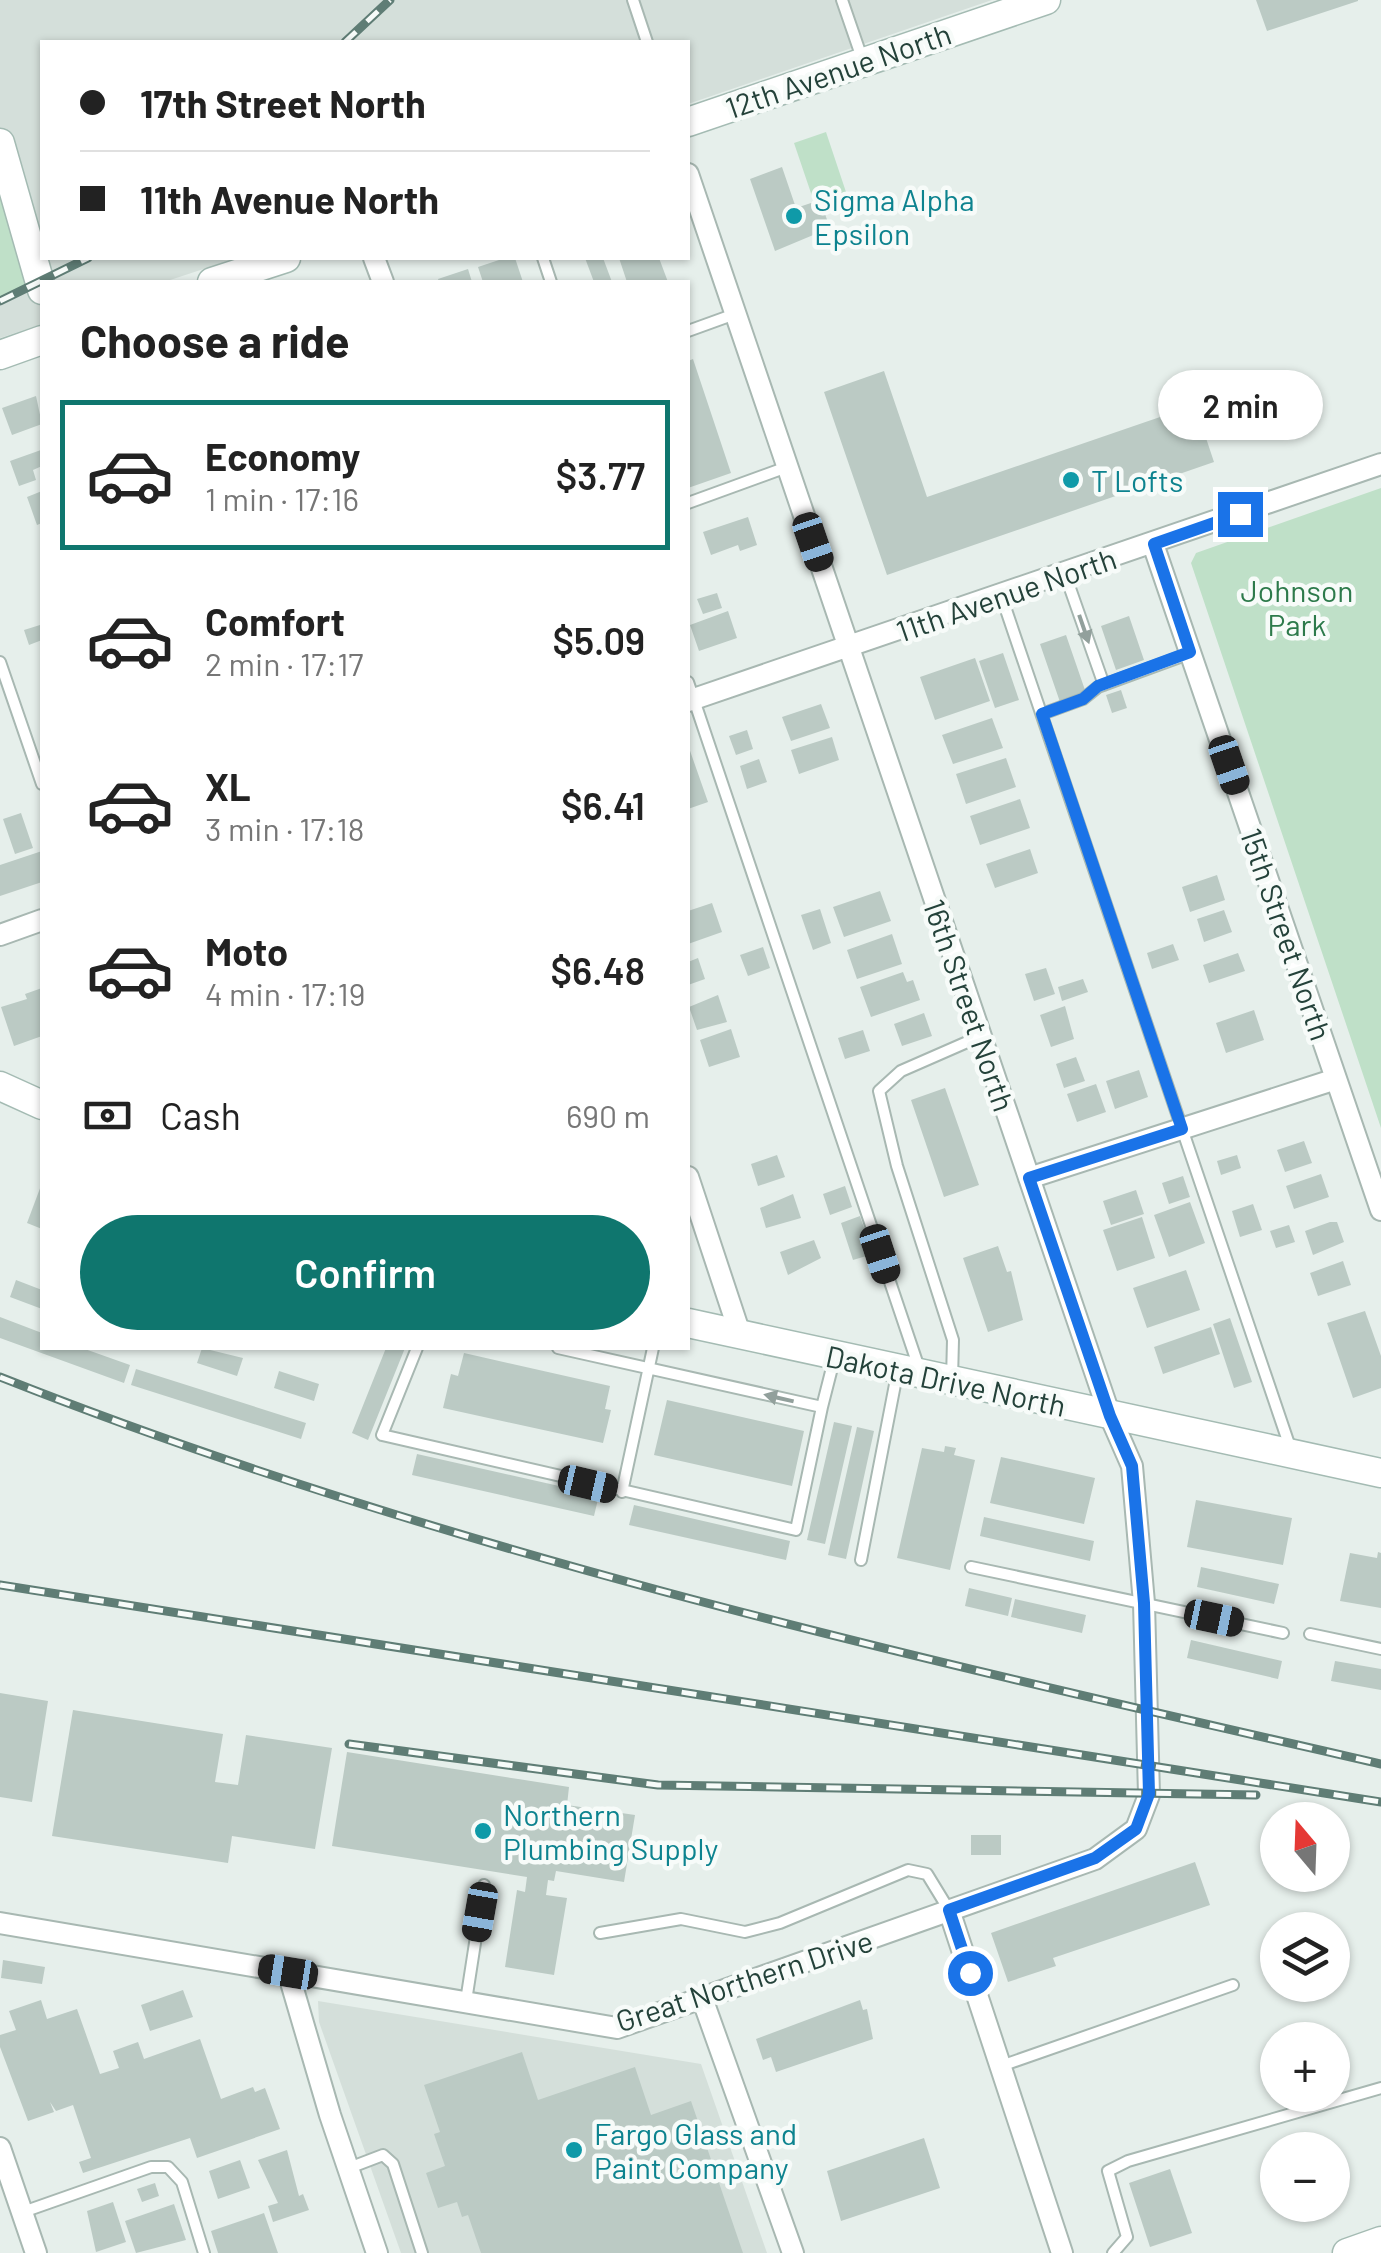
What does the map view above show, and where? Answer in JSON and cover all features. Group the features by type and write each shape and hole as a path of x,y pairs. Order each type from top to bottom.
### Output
{"street":[{"name":"12th Avenue North","path":"690,121 1046,0"},
{"path":"0,144 40,283"},
{"name":"16th Street North","path":"690,180 1110,1416 1132,1466 1144,1603 1149,1794 1136,1829 1120,1844"},
{"path":"220,280 280,260"},
{"path":"0,356 40,341"},
{"name":"11th Avenue North","path":"690,694 848,647 1381,464"},
{"name":"15th Street North","path":"1154,544 1381,1210"},
{"path":"0,935 40,921"},
{"path":"1029,1178 1336,1079"},
{"path":"0,1086 40,1104"},
{"path":"690,1182 740,1334"},
{"name":"Dakota Drive North","path":"690,1323 1381,1474"},
{"name":"Great Northern Drive","path":"0,1923 617,2028 1095,1858 1120,1844"},
{"path":"949,1910 1062,2253"},
{"path":"288,1972 377,2253"},
{"path":"702,1998 792,2253"},
{"path":"0,2148 36,2253"},
{"path":"1347,2253 1381,2241"}],"lane":[{"path":"633,0 646,40"},
{"path":"842,0 863,62"},
{"path":"690,330 735,314"},
{"path":"690,503 787,467"},
{"path":"1065,574 1104,684"},
{"path":"1001,595 1293,1456"},
{"path":"1042,714 1083,699 1104,684 1190,652"},
{"path":"0,662 40,778"},
{"path":"690,697 909,1372 861,1560"},
{"path":"952,1380 953,1340 897,1166 879,1091 901,1070 981,1036"},
{"path":"416,1350 382,1435 796,1530 836,1355"},
{"path":"567,1350 822,1408"},
{"path":"622,1492 653,1350"},
{"path":"972,1566 1282,1632"},
{"path":"1310,1634 1381,1649"},
{"path":"600,1933 682,1920 745,1932 780,1923 908,1870 927,1874 949,1910"},
{"path":"466,2002 484,1885"},
{"path":"1000,2066 1233,1985"},
{"path":"1113,2253 1127,2237 1108,2171 1381,2088"},
{"path":"348,2168 383,2155 393,2164 422,2253"},
{"path":"22,2212 150,2167 168,2167 178,2173 182,2182 204,2253"}],"shaded area":[{"path":"0,0 992,0 690,103 690,40 40,40 40,260 231,260 170,280 40,280 40,325 0,338"},
{"path":"318,2001 701,2064 767,2253 401,2253 319,2022"}],"green space":[{"path":"826,132 846,192 814,202 794,143"},
{"path":"0,143 40,284 0,297"},
{"name":"Johnson Park","path":"1381,488 1381,1128 1191,563 1196,553"}],"building":[{"path":"1256,0 1358,0 1358,1 1267,31"},
{"name":"Sigma Alpha Epsilon","path":"782,167 796,208 820,200 830,228 775,251 750,179"},
{"path":"499,260 516,260 522,280 482,280 478,267"},
{"path":"586,260 604,260 611,280 593,280"},
{"path":"620,260 660,260 667,280 626,280"},
{"path":"468,269 471,280 438,280"},
{"path":"693,359 731,473 690,487"},
{"name":"T Lofts","path":"884,371 927,497 1195,405 1214,462 887,575 824,392"},
{"path":"36,396 40,425 12,435 2,408"},
{"path":"40,450 40,467 33,470 36,480 19,486 10,461"},
{"path":"40,492 40,524 37,525 27,497"},
{"path":"748,517 757,545 740,551 738,545 711,555 703,532"},
{"path":"717,593 722,608 703,614 697,599"},
{"path":"728,611 737,638 699,651 690,625"},
{"path":"1129,616 1144,660 1116,670 1101,626"},
{"path":"40,625 40,641 29,645 24,630"},
{"path":"1066,635 1086,693 1060,702 1040,644"},
{"path":"1003,653 1019,700 995,708 979,661"},
{"path":"975,658 990,701 935,720 920,677"},
{"path":"1121,690 1127,708 1112,713 1106,695"},
{"path":"821,704 830,728 791,741 782,717"},
{"path":"992,718 1003,748 953,764 942,735"},
{"path":"747,730 753,749 736,755 729,736"},
{"path":"832,737 839,760 799,774 791,750"},
{"path":"690,751 708,802 690,808"},
{"path":"1006,758 1016,787 966,804 956,774"},
{"path":"759,759 767,782 747,789 740,766"},
{"path":"1020,799 1030,828 980,845 970,816"},
{"path":"21,813 33,848 15,854 3,819"},
{"path":"1030,849 1038,873 995,888 986,864"},
{"path":"40,852 40,883 0,896 0,865"},
{"path":"1217,875 1225,900 1190,912 1182,887"},
{"path":"880,891 891,921 844,937 833,907"},
{"path":"712,903 722,932 690,943 690,910"},
{"path":"820,909 831,943 813,950 801,915"},
{"path":"1224,910 1232,932 1204,942 1197,919"},
{"path":"892,934 902,964 857,979 847,950"},
{"path":"1173,944 1179,960 1152,969 1147,953"},
{"path":"763,947 770,968 748,976 740,955"},
{"path":"1238,953 1245,971 1209,983 1203,965"},
{"path":"698,958 705,979 690,984 690,961"},
{"path":"1046,968 1055,994 1034,1001 1025,974"},
{"path":"903,972 907,982 913,980 920,1000 871,1017 860,987"},
{"path":"1083,979 1088,992 1062,1001 1058,987"},
{"path":"40,989 40,1037 14,1046 1,1007 27,999 25,994"},
{"path":"718,995 727,1022 697,1030 690,1007"},
{"path":"1065,1006 1074,1039 1051,1047 1040,1015"},
{"path":"1254,1010 1264,1040 1226,1053 1216,1023"},
{"path":"924,1013 932,1036 902,1046 894,1024"},
{"path":"731,1029 740,1057 709,1067 700,1040"},
{"path":"863,1030 870,1051 845,1059 838,1038"},
{"path":"1076,1057 1085,1081 1064,1088 1056,1064"},
{"path":"1139,1070 1148,1097 1115,1109 1106,1081"},
{"path":"1096,1084 1106,1112 1077,1122 1067,1094"},
{"path":"945,1088 979,1185 944,1197 911,1100"},
{"path":"1304,1141 1312,1163 1285,1172 1277,1150"},
{"path":"777,1155 785,1177 758,1186 751,1164"},
{"path":"1237,1155 1241,1168 1221,1175 1217,1161"},
{"path":"1321,1174 1329,1197 1294,1209 1286,1186"},
{"path":"1183,1176 1190,1197 1169,1204 1162,1183"},
{"path":"845,1186 852,1207 830,1215 823,1194"},
{"path":"40,1188 40,1228 27,1223"},
{"path":"1136,1190 1144,1214 1111,1225 1103,1201"},
{"path":"793,1194 801,1218 766,1228 760,1208"},
{"path":"1190,1202 1205,1243 1169,1257 1154,1215"},
{"path":"1253,1204 1262,1230 1240,1237 1232,1211"},
{"path":"860,1216 873,1254 853,1260 841,1223"},
{"path":"1142,1217 1155,1258 1117,1271 1103,1230"},
{"path":"1337,1222 1344,1242 1313,1255 1305,1231"},
{"path":"1289,1225 1295,1242 1276,1248 1270,1231"},
{"path":"814,1240 821,1258 788,1275 780,1252"},
{"path":"998,1246 1007,1272 1011,1271 1023,1320 988,1332 963,1258"},
{"path":"1343,1261 1351,1285 1318,1296 1310,1273"},
{"path":"1186,1270 1200,1310 1147,1328 1133,1288"},
{"path":"16,1280 40,1289 40,1308 10,1297"},
{"path":"1365,1311 1381,1356 1381,1388 1353,1398 1327,1323"},
{"path":"0,1317 40,1332 40,1350 88,1350 130,1365 124,1383 0,1338"},
{"path":"1230,1318 1252,1382 1234,1388 1213,1324"},
{"path":"1211,1327 1220,1354 1163,1374 1154,1347"},
{"path":"201,1350 243,1358 237,1376 197,1363"},
{"path":"385,1350 404,1350 368,1440 352,1433"},
{"path":"464,1353 610,1386 605,1409 611,1410 603,1443 443,1408 451,1374 458,1376"},
{"path":"136,1369 306,1423 301,1439 131,1385"},
{"path":"279,1371 319,1384 314,1401 274,1388"},
{"path":"667,1400 804,1431 792,1486 654,1455"},
{"path":"834,1422 852,1426 825,1544 807,1540"},
{"path":"857,1427 874,1431 846,1559 828,1555"},
{"path":"945,1446 956,1448 954,1455 975,1460 950,1570 897,1558 922,1448 944,1452"},
{"path":"417,1454 599,1495 594,1516 412,1475"},
{"path":"1001,1457 1095,1478 1084,1524 990,1503"},
{"path":"1196,1500 1292,1518 1283,1565 1187,1547"},
{"path":"634,1505 790,1541 786,1560 629,1525"},
{"path":"984,1517 1094,1541 1090,1561 980,1536"},
{"path":"1378,1552 1381,1608 1340,1601 1350,1553 1377,1558"},
{"path":"1201,1567 1279,1584 1274,1604 1197,1587"},
{"path":"969,1588 1012,1598 1008,1616 965,1606"},
{"path":"1015,1599 1086,1615 1082,1633 1011,1617"},
{"path":"1191,1640 1282,1661 1278,1679 1187,1658"},
{"path":"1335,1661 1381,1669 1381,1690 1331,1681"},
{"path":"0,1693 48,1701 32,1802 0,1797"},
{"path":"73,1710 223,1734 215,1782 238,1785 246,1735 332,1748 315,1849 232,1836 228,1863 52,1836"},
{"name":"Northern Plumbing Supply","path":"347,1752 569,1787 567,1805 635,1815 624,1882 556,1871 554,1881 548,1880 546,1895 567,1898 554,1975 505,1967 517,1890 525,1892 527,1877 332,1846"},
{"path":"971,1835 1001,1835 1001,1855 971,1855"},
{"path":"1195,1862 1210,1905 1053,1958 1056,1966 1008,1982 991,1933"},
{"path":"3,1960 45,1967 42,1984 1,1978"},
{"path":"183,1990 193,2017 150,2031 141,2005"},
{"path":"41,2000 47,2019 77,2009 100,2074 119,2068 113,2051 138,2042 144,2059 200,2039 221,2099 253,2087 255,2092 265,2088 280,2129 197,2158 190,2138 83,2173 79,2162 91,2158 73,2105 56,2111 50,2102 54,2112 28,2121 0,2047 0,2035 16,2030 9,2011"},
{"path":"860,2000 863,2010 867,2009 873,2039 776,2072 771,2057 763,2060 756,2039"},
{"name":"Fargo Glass and Paint Company","path":"522,2052 538,2100 635,2067 651,2115 691,2101 743,2253 481,2253 468,2215 462,2217 457,2202 438,2208 426,2173 445,2166 434,2134 440,2132 424,2085"},
{"path":"924,2138 940,2188 841,2221 827,2171"},
{"path":"287,2150 299,2196 303,2194 309,2210 273,2222 268,2206 278,2203 258,2160"},
{"path":"240,2160 250,2188 218,2199 209,2171"},
{"path":"1170,2169 1192,2233 1150,2247 1129,2183"},
{"path":"155,2183 159,2196 142,2202 137,2189"},
{"path":"113,2202 126,2242 96,2252 87,2211"},
{"path":"174,2204 186,2240 136,2253 125,2221"},
{"path":"264,2213 278,2253 218,2253 211,2231"}],"railway":[{"path":"347,40 390,0"},
{"path":"43,280 84,260"},
{"path":"0,301 40,281"},
{"path":"0,1377 168,1440 510,1549 683,1597 1031,1684 1381,1764"},
{"path":"0,1585 1381,1802"},
{"path":"349,1744 658,1785 1256,1795"}],"place":[{"name":"Sigma Alpha Epsilon","path":"794,216"},
{"name":"T Lofts","path":"1071,480"},
{"name":"Northern Plumbing Supply","path":"483,1831"},
{"name":"Fargo Glass and Paint Company","path":"574,2150"}],"route":[{"path":"970,1973 949,1910 1095,1858 1120,1844 1136,1829 1149,1794 1144,1603 1132,1466 1110,1416 1029,1178 1182,1129 1042,714 1083,699 1098,686 1190,652 1154,544 1240,514"}]}
